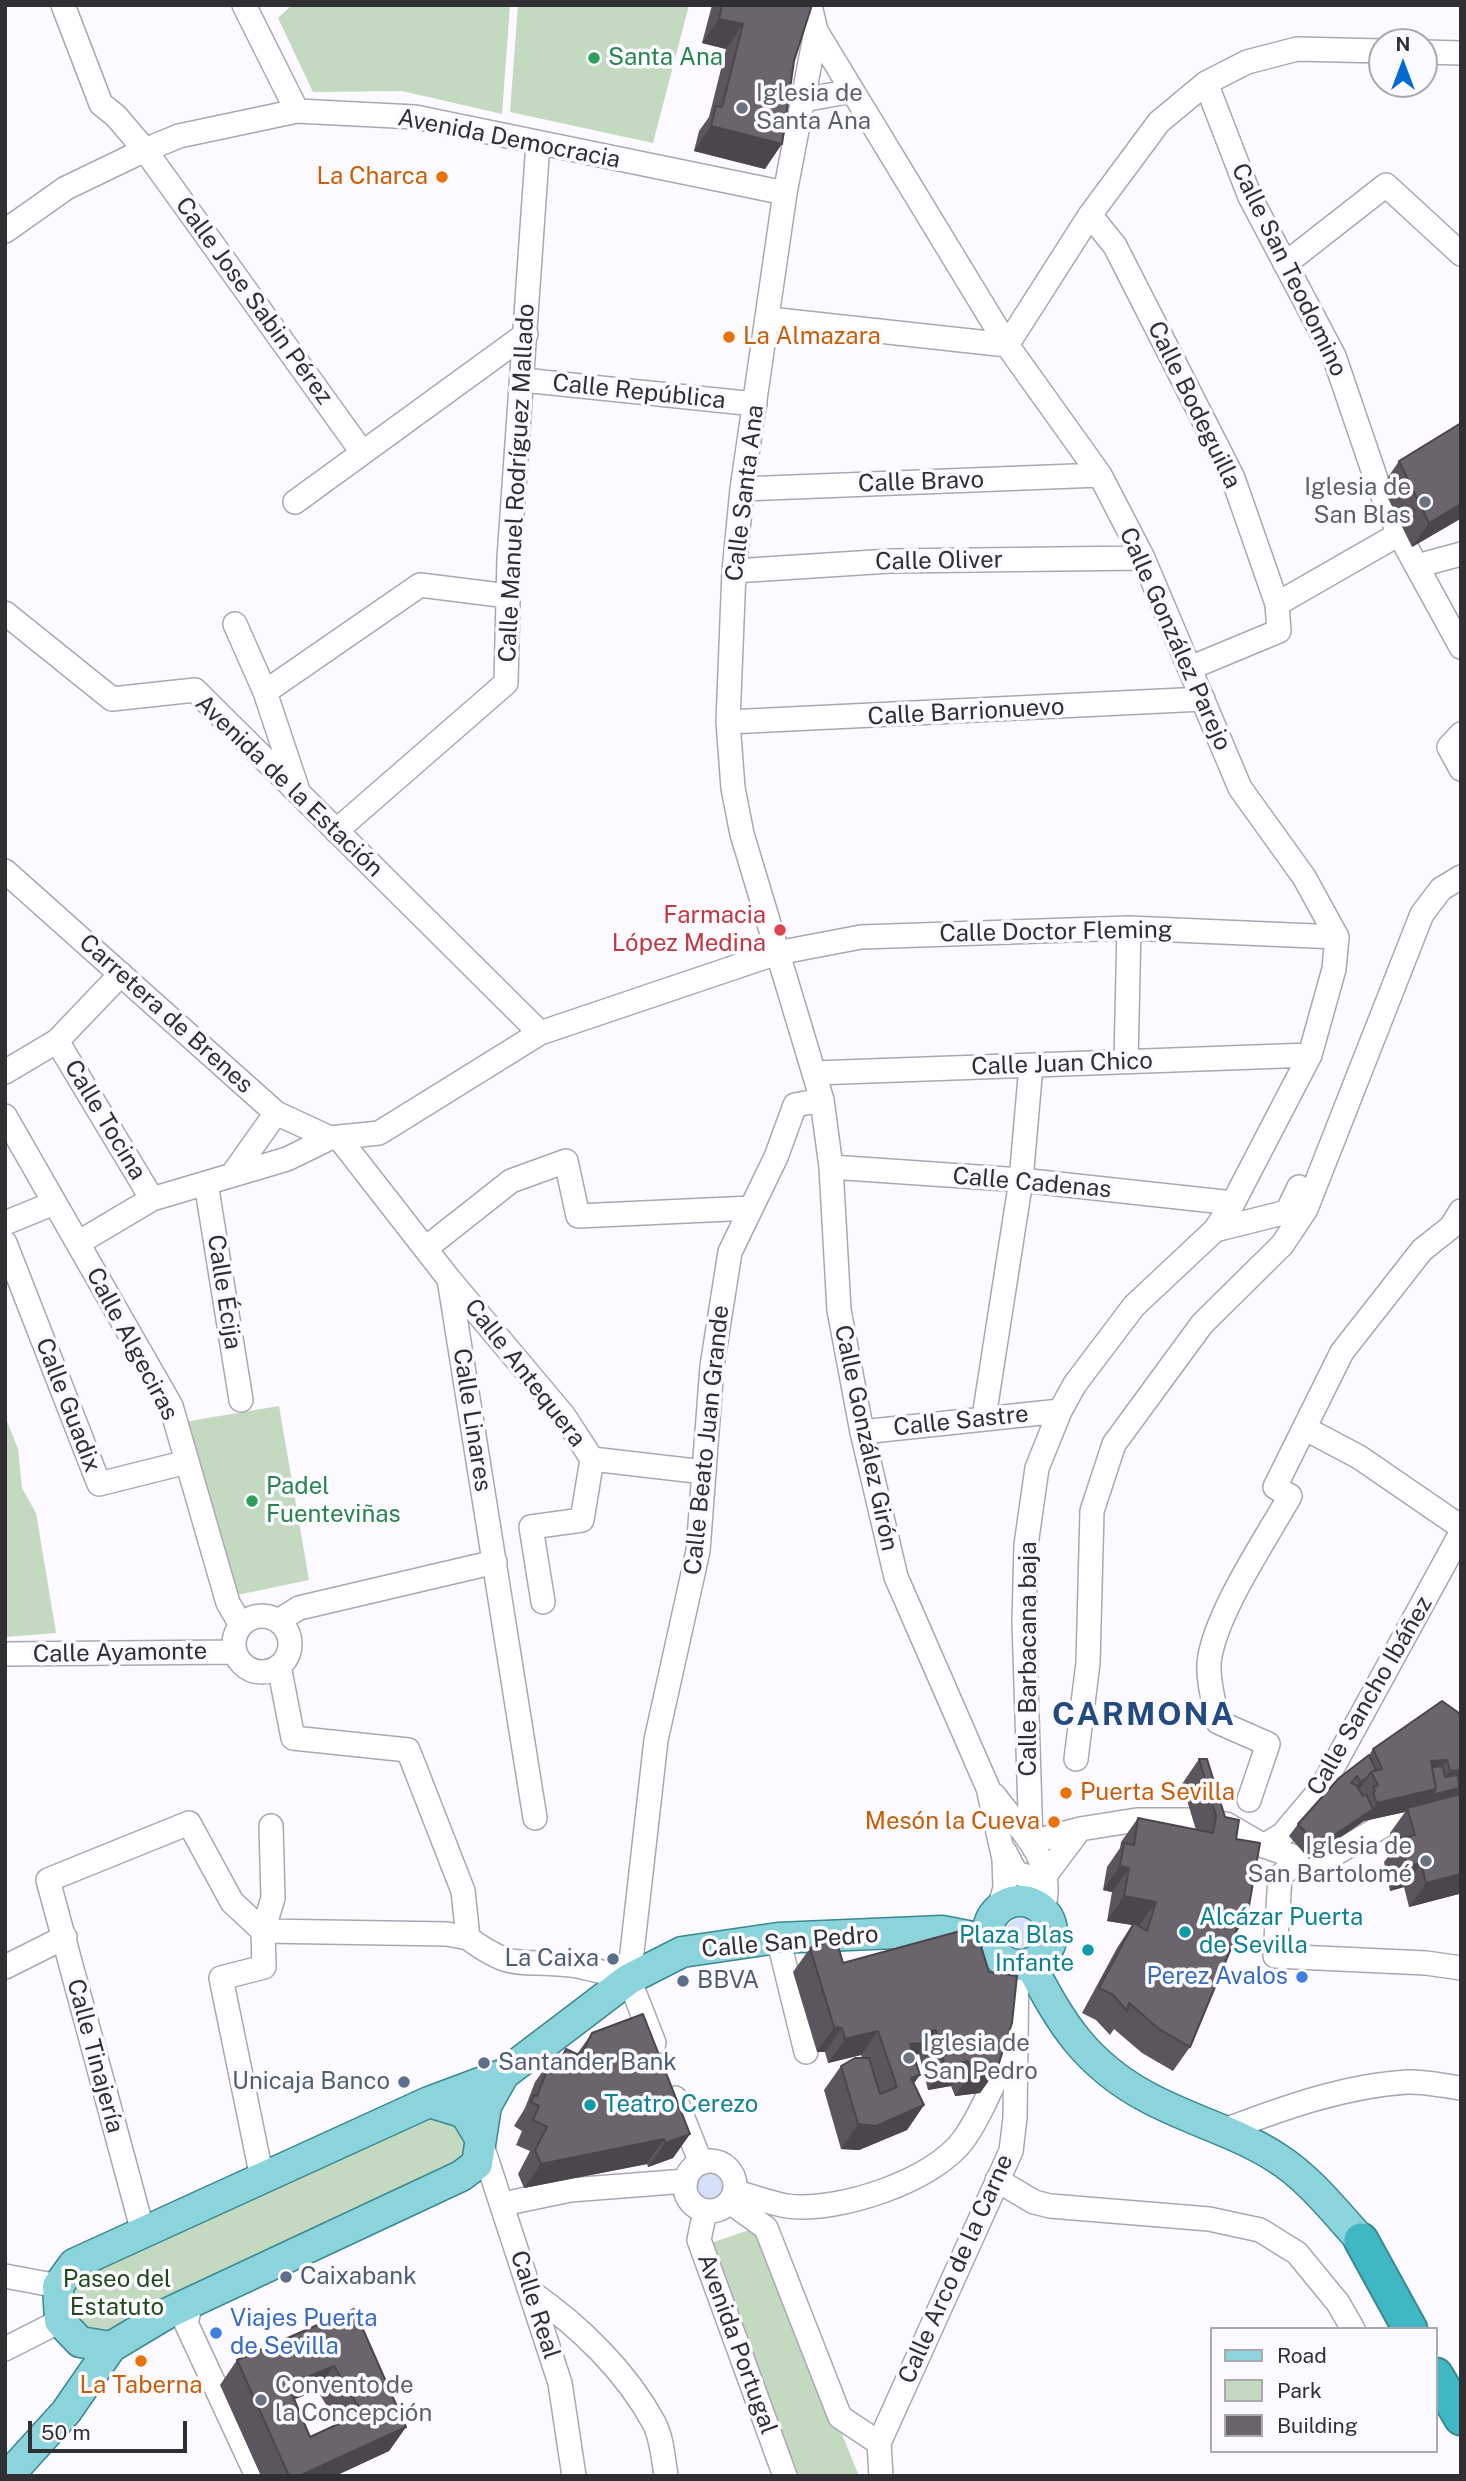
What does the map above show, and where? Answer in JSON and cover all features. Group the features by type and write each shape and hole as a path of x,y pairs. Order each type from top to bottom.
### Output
{"highway":[{"path":"1361,2240 1409,2327"},
{"path":"1438,2378 1461,2418"}],"main road":[{"path":"1026,1901 1043,1910 1051,1925 1050,1943 1039,1959 1024,1964 999,1957 988,1940 989,1922 999,1908 1007,1903 1026,1901"},
{"name":"Calle San Pedro","path":"503,2074 629,1979 682,1952 778,1938 942,1931 988,1940"},
{"path":"1024,1964 1054,2013 1096,2063 1147,2097 1224,2130 1277,2158 1303,2178 1361,2240"},
{"path":"66,2412 81,2365 58,2286 74,2264 429,2102 503,2074"},
{"path":"8,2476 66,2412 111,2347 461,2176 477,2164 486,2106 503,2074"},
{"path":"429,2102 465,2113 480,2138"},
{"path":"70,2332 111,2347"}],"street":[{"name":"Calle Jose Sabin Pérez","path":"63,5 101,104 116,116 145,150 362,452"},
{"path":"244,5 297,111"},
{"path":"810,5 816,32"},
{"name":"Calle González Parejo","path":"816,32 1007,345 1100,475 1143,558 1240,788 1304,877 1337,937"},
{"name":"Calle Santa Ana","path":"777,953 742,834 733,788 729,722 734,571 742,489 769,319 785,193 816,32"},
{"path":"769,319 1007,345 1090,215 1160,122 1206,83 1247,62 1297,49 1368,51"},
{"path":"1438,52 1461,53"},
{"name":"Calle San Teodomino","path":"1206,83 1250,198 1334,356 1377,482 1399,534 1461,647"},
{"path":"803,100 852,91"},
{"name":"Avenida Democracia","path":"5,231 66,188 179,136 297,111 415,117 785,193"},
{"name":"Calle Manuel Rodríguez Mallado","path":"336,831 506,683 508,597 538,143"},
{"path":"1285,264 1385,185 1461,254"},
{"name":"Calle Bodeguilla","path":"1090,215 1115,246 1233,478 1277,604 1279,631 1190,668"},
{"path":"295,502 526,334"},
{"name":"Calle República","path":"523,380 755,404"},
{"path":"1377,482 1401,468"},
{"name":"Calle Bravo","path":"742,489 1100,475"},
{"path":"1277,604 1399,534"},
{"path":"1417,566 1461,555"},
{"name":"Calle Oliver","path":"734,571 890,561 1143,558"},
{"path":"265,692 420,584 508,597"},
{"name":"Avenida de la Estación","path":"5,613 111,699 195,690 540,1034"},
{"path":"235,624 265,692 299,793"},
{"name":"Calle Barrionuevo","path":"729,722 1203,699"},
{"path":"1461,734 1449,747 1461,769"},
{"name":"Carretera de Brenes","path":"5,871 276,1113 335,1138"},
{"path":"1076,1759 1088,1663 1092,1511 1114,1444 1202,1324 1282,1245 1306,1209 1422,914 1441,888 1461,877"},
{"path":"1126,1061 1129,928"},
{"name":"Calle Doctor Fleming","path":"335,1138 379,1133 540,1034 777,953 861,937 1129,928 1337,937"},
{"name":"Calle Barbacana baja","path":"1031,1842 1024,1622 1026,1545 1037,1468 1060,1411 1075,1384 1134,1306 1215,1230 1233,1203 1310,1055 1334,970 1337,937"},
{"name":"Calle González Girón","path":"777,953 822,1100 831,1167 839,1310 862,1432 896,1577 988,1787 1004,1859 1005,1888 999,1908"},
{"path":"5,1072 57,1041 121,974"},
{"path":"1215,1230 1286,1212 1319,1147 1350,1068 1377,1028"},
{"name":"Calle Tocina","path":"57,1041 152,1199"},
{"name":"Calle Juan Chico","path":"815,1073 1310,1055"},
{"path":"985,1417 1021,1180 1031,1066"},
{"name":"Calle Beato Juan Grande","path":"629,1979 656,1740 698,1551 712,1366 730,1252 776,1157 795,1105 822,1100"},
{"path":"232,1175 276,1113"},
{"name":"Calle Algeciras","path":"5,1116 171,1406 228,1603 241,1625"},
{"path":"78,1243 152,1199 287,1159 335,1138"},
{"name":"Calle Antequera","path":"335,1138 564,1416 592,1459 582,1520 531,1527 542,1602"},
{"path":"426,1248 511,1181 566,1161 578,1216 751,1208"},
{"name":"Calle Cadenas","path":"831,1167 1021,1180 1233,1203"},
{"name":"Calle Écija","path":"206,1183 241,1401"},
{"path":"5,1223 54,1203"},
{"path":"1249,1800 1268,1744 1218,1722 1209,1666 1212,1646 1233,1599 1290,1496 1275,1487 1342,1352 1422,1250 1451,1227 1461,1211"},
{"name":"Calle Guadix","path":"5,1243 99,1484 187,1462"},
{"name":"Calle Linares","path":"449,1279 535,1818"},
{"name":"Calle Sastre","path":"862,1432 1060,1411"},
{"path":"1306,1429 1359,1457 1461,1527"},
{"path":"592,1459 704,1472"},
{"name":"Calle Sancho Ibáñez","path":"1264,1846 1283,1834 1321,1789 1461,1533"},
{"path":"278,1621 299,1608 495,1562"},
{"path":"263,1616 278,1621 285,1628 290,1644 289,1652 279,1666 262,1672 253,1671 239,1660 235,1652 233,1642 241,1625 263,1616"},
{"name":"Calle Ayamonte","path":"5,1654 235,1652"},
{"path":"279,1666 293,1738 408,1750 463,1891 468,1938"},
{"path":"1321,1789 1361,1763"},
{"path":"988,1787 1031,1842 1047,1873 1049,1890 1043,1910"},
{"path":"1031,1842 1080,1829 1137,1820 1193,1819 1226,1824 1264,1846 1319,1863 1386,1824 1461,1804"},
{"name":"Calle Tinajería","path":"143,2232 48,1880 189,1823 232,1902 263,1931"},
{"path":"262,2178 221,1978 264,1967 263,1931 273,1898 271,1826"},
{"path":"999,1838 1016,1873 1030,1877 1047,1873 1080,1829"},
{"path":"1301,1859 1280,1876 1275,1956 1426,1963 1461,1968"},
{"path":"263,1931 447,1934 468,1938 493,1956 513,1963 570,1965 629,1979 701,2163"},
{"path":"5,1967 65,1937"},
{"path":"778,1938 806,2052"},
{"name":"Calle Arco de la Carne","path":"879,2443 1011,2151 1014,2129 1015,2036 1024,1964"},
{"path":"732,2197 789,2206 835,2204 891,2188 926,2170 963,2140 1015,2036"},
{"path":"1224,2130 1281,2109 1352,2089 1410,2081 1461,2088"},
{"name":"Calle Real","path":"480,2138 560,2383 574,2476"},
{"path":"717,2162 730,2170 736,2184 732,2197 719,2210 705,2211 698,2208 687,2196 686,2181 689,2173 701,2163 717,2162"},
{"path":"997,2180 1034,2202 1050,2206 1209,2219 1260,2230 1297,2253 1338,2303 1352,2327"},
{"path":"503,2204 570,2190 686,2181"},
{"path":"732,2197 766,2228 840,2417 879,2443 881,2476"},
{"name":"Avenida Portugal","path":"705,2211 699,2240 785,2476"},
{"path":"5,2276 58,2286"},
{"path":"532,2293 573,2322 634,2393 655,2424 666,2475"},
{"path":"190,2310 186,2323 257,2476"},
{"path":"5,2349 70,2332"}],"green space":[{"path":"292,5 510,5 502,114 402,91 313,92 278,18"},
{"name":"Santa Ana","path":"518,5 689,5 653,143 510,112"},
{"name":"Padel Fuenteviñas","path":"279,1406 309,1580 237,1595 184,1422"},
{"path":"5,1416 18,1449 22,1488 36,1513 56,1633 5,1637"},
{"name":"Paseo del Estatuto","path":"431,2110 470,2132 461,2169 107,2338 88,2335 68,2305 74,2280"},
{"path":"758,2227 859,2476 792,2476 708,2244"}],"water":[{"path":"1021,1918 1027,1919 1035,1927 1035,1939 1027,1947 1021,1948 1015,1947 1007,1939 1006,1933 1007,1927 1015,1919"},
{"path":"710,2171 720,2175 724,2185 720,2195 710,2199 700,2195 696,2185 700,2175"}],"building":[{"name":"Iglesia de Santa Ana","path":"722,5 812,5 794,61 782,144 711,126 716,106 722,107 743,24 719,19"},
{"path":"1461,423 1461,504 1429,523 1399,461"},
{"path":"1442,1701 1459,1713 1461,1718 1461,1770 1450,1771 1447,1760 1431,1761 1436,1789 1377,1803 1373,1787 1378,1785 1371,1772 1382,1769 1373,1749"},
{"path":"1369,1755 1376,1770 1360,1782 1357,1776 1351,1783 1356,1785 1363,1796 1366,1794 1373,1809 1318,1846 1298,1824 1339,1778"},
{"name":"Alcázar Puerta de Sevilla","path":"1199,1759 1207,1759 1225,1817 1239,1820 1236,1839 1260,1843 1247,1917 1240,1916 1232,1946 1190,2047 1159,2029 1129,2003 1127,2011 1113,1995 1099,1988 1134,1923 1147,1931 1156,1902 1124,1896 1129,1868 1120,1866 1124,1843 1134,1845 1138,1818 1213,1833 1216,1816"},
{"path":"1443,1766 1445,1777 1458,1775 1459,1788 1432,1795 1436,1789 1432,1767"},
{"path":"1461,1794 1461,1874 1426,1883 1421,1863 1407,1866 1401,1838 1415,1835 1407,1808"},
{"path":"975,1927 989,1972 1017,1976 1012,2023 997,2069 972,2072 968,2061 945,2066 936,2030 927,2032 922,2043 910,2044 920,2075 911,2078 924,2105 876,2126 858,2124 841,2066 855,2058 869,2058 880,2094 897,2087 878,2031 845,2039 842,2028 834,2027 810,1948 836,1939 843,1963"},
{"name":"Teatro Cerezo","path":"643,2014 690,2134 665,2143 664,2139 541,2164 535,2150 547,2127 533,2120 539,2106 531,2102 534,2095 537,2096 552,2058 560,2062 566,2049 581,2056 592,2033"},
{"path":"354,2309 406,2427 299,2476 289,2476 237,2360","holes":["334,2366 362,2413 310,2437 288,2385"]}],"place":[{"name":"Santa Ana","path":"594,58"},
{"name":"Iglesia de Santa Ana","path":"742,108"},
{"name":"La Charca","path":"442,177"},
{"name":"La Almazara","path":"729,337"},
{"name":"Iglesia de San Blas","path":"1425,502"},
{"name":"Farmacia López Medina","path":"780,930"},
{"name":"Padel Fuenteviñas","path":"252,1501"},
{"name":"Puerta Sevilla","path":"1066,1793"},
{"name":"Mesón la Cueva","path":"1054,1822"},
{"name":"Iglesia de San Bartolomé","path":"1426,1861"},
{"name":"Alcázar Puerta de Sevilla","path":"1185,1932"},
{"name":"Plaza Blas Infante","path":"1088,1950"},
{"name":"La Caixa","path":"613,1959"},
{"name":"Perez Avalos","path":"1302,1977"},
{"name":"BBVA","path":"683,1981"},
{"name":"Iglesia de San Pedro","path":"909,2058"},
{"name":"Santander Bank","path":"484,2063"},
{"name":"Unicaja Banco","path":"404,2082"},
{"name":"Teatro Cerezo","path":"590,2105"},
{"name":"Caixabank","path":"286,2277"},
{"name":"Viajes Puerta de Sevilla","path":"216,2333"},
{"name":"La Taberna","path":"141,2361"},
{"name":"Convento de la Concepción","path":"261,2400"}],"district":[{"name":"CARMONA","path":"1144,1715"}]}
